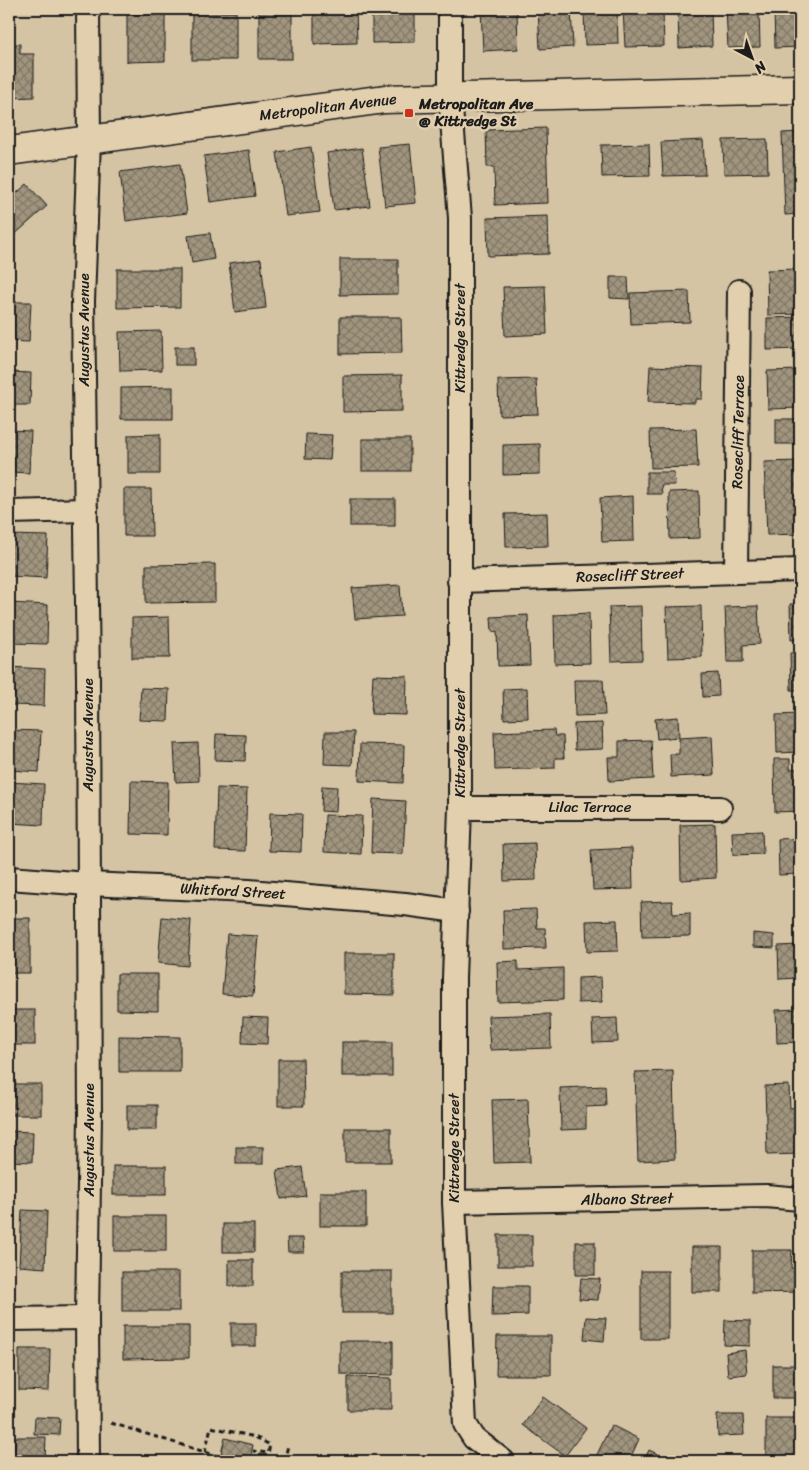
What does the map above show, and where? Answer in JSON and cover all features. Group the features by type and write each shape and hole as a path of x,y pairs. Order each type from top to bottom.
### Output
{"street":[{"name":"Augustus Avenue","path":"88,9 89,140 83,301 90,1116 86,1318 88,1461"},
{"name":"Kittredge Street","path":"450,9 450,96 460,218 460,808 454,978 454,1202 465,1424 474,1438 503,1461"},
{"name":"Metropolitan Avenue","path":"9,151 384,99 800,89"},
{"name":"Rosecliff Terrace","path":"736,572 739,291"},
{"path":"9,512 86,510"},
{"name":"Rosecliff Street","path":"459,581 800,570"},
{"name":"Lilac Terrace","path":"460,808 720,808"},
{"name":"Whitford Street","path":"9,878 88,884 249,890 405,904 457,911"},
{"name":"Albano Street","path":"454,1202 766,1196 800,1198"},
{"path":"9,1318 86,1318"}],"path":[{"path":"106,1421 221,1457"},
{"path":"203,1461 211,1427 255,1437 270,1445 268,1453 253,1450"},
{"path":"284,1461 288,1446"}],"building":[{"path":"259,9 292,9 292,59 259,59"},
{"path":"314,9 356,9 357,43 314,44"},
{"path":"372,9 415,9 415,42 372,43"},
{"path":"481,9 517,9 518,49 483,51"},
{"path":"538,9 571,9 573,47 540,49"},
{"path":"584,9 617,9 618,44 585,45"},
{"path":"623,9 663,9 664,46 625,47"},
{"path":"678,9 711,9 712,46 679,48"},
{"path":"726,9 759,9 760,47 728,48"},
{"path":"774,9 800,9 800,47 775,48"},
{"path":"192,12 236,12 236,60 192,60"},
{"path":"127,14 165,14 165,61 127,62"},
{"path":"9,44 20,44 20,54 34,54 34,97 9,98"},
{"path":"546,128 548,203 495,205 494,167 487,167 486,130"},
{"path":"800,132 800,214 785,215 782,133"},
{"path":"767,139 768,173 724,174 723,140"},
{"path":"703,140 705,175 663,176 661,142"},
{"path":"410,144 416,203 385,206 378,147"},
{"path":"649,144 650,176 602,177 601,145"},
{"path":"311,147 320,212 286,216 277,152"},
{"path":"362,148 370,206 334,210 327,153"},
{"path":"249,150 255,196 210,202 204,156"},
{"path":"180,164 187,213 126,221 120,172"},
{"path":"27,184 47,206 12,237 9,233 9,200"},
{"path":"548,216 549,254 488,256 487,218"},
{"path":"210,233 214,259 192,263 188,236"},
{"path":"261,259 266,308 235,312 229,263"},
{"path":"340,259 398,259 398,294 340,295"},
{"path":"117,269 180,269 180,307 117,308"},
{"path":"800,269 800,314 768,315 767,270"},
{"path":"610,277 628,277 629,299 610,298"},
{"path":"545,286 547,334 505,336 503,287"},
{"path":"689,291 690,322 631,324 630,293"},
{"path":"9,302 31,302 29,342 9,341"},
{"path":"340,317 401,317 402,353 340,354"},
{"path":"800,317 800,349 767,350 767,318"},
{"path":"161,331 162,370 120,371 119,332"},
{"path":"175,347 194,347 194,365 175,365"},
{"path":"650,366 703,368 702,399 695,399 695,403 648,402"},
{"path":"800,370 800,408 768,409 767,371"},
{"path":"9,372 31,373 30,405 9,405"},
{"path":"402,375 402,411 343,412 343,376"},
{"path":"536,379 538,414 499,415 498,380"},
{"path":"173,387 173,419 121,419 121,388"},
{"path":"776,419 800,419 800,444 776,444"},
{"path":"696,429 698,467 651,468 650,430"},
{"path":"9,430 31,431 29,473 9,472"},
{"path":"160,434 160,474 128,474 128,435"},
{"path":"306,434 332,435 330,460 305,459"},
{"path":"362,439 410,439 410,471 362,471"},
{"path":"540,444 540,474 503,475 503,445"},
{"path":"800,461 800,534 767,535 764,462"},
{"path":"647,472 674,472 675,485 661,485 662,494 647,494"},
{"path":"124,489 151,489 152,536 124,536"},
{"path":"699,491 700,538 670,539 669,492"},
{"path":"633,496 634,541 602,542 600,498"},
{"path":"350,499 395,499 395,526 350,526"},
{"path":"547,513 548,546 506,547 505,514"},
{"path":"9,535 48,536 46,578 9,576"},
{"path":"215,564 215,602 146,603 146,565"},
{"path":"400,585 402,616 355,619 352,588"},
{"path":"9,603 48,605 47,644 9,643"},
{"path":"790,604 800,604 800,639 791,640"},
{"path":"641,606 642,660 611,661 609,607"},
{"path":"701,606 702,657 668,658 666,607"},
{"path":"758,606 760,644 743,645 743,662 727,662 725,607"},
{"path":"589,613 590,663 555,664 554,615"},
{"path":"528,615 530,665 498,666 497,631 492,632 491,617"},
{"path":"169,617 170,658 132,658 132,618"},
{"path":"800,652 800,690 791,690 790,653"},
{"path":"9,667 45,669 44,706 9,705"},
{"path":"718,673 719,696 703,697 702,674"},
{"path":"373,675 407,676 406,715 371,714"},
{"path":"574,680 603,680 605,715 575,716"},
{"path":"141,688 169,689 168,721 139,720"},
{"path":"527,688 528,718 504,719 503,689"},
{"path":"800,714 800,752 777,753 776,715"},
{"path":"678,717 679,737 657,739 655,719"},
{"path":"602,723 603,749 575,750 574,724"},
{"path":"9,730 41,731 39,772 9,770"},
{"path":"554,730 555,736 563,736 564,758 555,758 555,768 495,770 494,732"},
{"path":"325,732 354,732 352,765 324,764"},
{"path":"216,734 246,735 245,761 215,760"},
{"path":"712,736 714,775 671,777 670,754 679,754 679,738"},
{"path":"651,740 653,779 609,781 608,757 619,757 619,741"},
{"path":"198,743 199,781 176,782 174,744"},
{"path":"360,744 404,745 403,783 359,781"},
{"path":"774,759 790,759 790,769 800,769 800,811 775,812"},
{"path":"131,781 168,782 167,835 130,834"},
{"path":"9,782 44,784 43,825 9,823"},
{"path":"322,786 337,787 336,812 321,811"},
{"path":"217,788 247,789 245,851 215,850"},
{"path":"373,799 406,801 403,854 371,853"},
{"path":"270,813 302,814 301,852 269,851"},
{"path":"325,815 362,816 361,854 324,852"},
{"path":"715,824 716,878 681,880 680,825"},
{"path":"762,831 763,854 733,855 732,832"},
{"path":"800,838 800,874 779,875 778,839"},
{"path":"535,843 536,880 504,881 503,844"},
{"path":"632,848 633,889 593,890 591,850"},
{"path":"672,901 673,914 690,913 690,936 642,937 641,902"},
{"path":"536,909 537,928 545,928 546,948 504,949 503,910"},
{"path":"162,917 191,920 188,966 158,963"},
{"path":"10,918 30,918 30,973 9,973"},
{"path":"617,920 618,951 587,952 586,921"},
{"path":"753,933 774,935 774,948 753,947"},
{"path":"227,934 258,936 253,996 222,994"},
{"path":"800,945 800,978 779,979 778,946"},
{"path":"344,953 394,953 394,995 344,994"},
{"path":"518,961 518,970 563,968 563,1000 498,1002 497,962"},
{"path":"117,974 158,974 158,1011 117,1010"},
{"path":"601,977 602,1002 578,1003 578,978"},
{"path":"800,1009 800,1042 777,1043 776,1010"},
{"path":"9,1010 35,1010 35,1045 9,1045"},
{"path":"550,1014 551,1048 490,1050 488,1016"},
{"path":"243,1017 268,1018 267,1044 242,1043"},
{"path":"617,1018 618,1042 593,1043 592,1019"},
{"path":"119,1036 180,1037 180,1072 119,1072"},
{"path":"342,1042 392,1042 392,1076 342,1076"},
{"path":"278,1059 303,1059 304,1106 278,1106"},
{"path":"673,1071 675,1159 638,1161 635,1072"},
{"path":"9,1084 41,1084 41,1115 9,1115"},
{"path":"789,1085 790,1108 800,1107 800,1154 767,1155 765,1086"},
{"path":"605,1086 606,1106 586,1107 586,1129 561,1130 560,1088"},
{"path":"528,1099 530,1162 494,1163 492,1100"},
{"path":"127,1105 157,1105 157,1130 127,1130"},
{"path":"345,1128 391,1128 391,1162 345,1162"},
{"path":"9,1131 33,1132 32,1162 9,1161"},
{"path":"236,1147 263,1147 263,1164 236,1164"},
{"path":"113,1166 166,1166 166,1195 113,1195"},
{"path":"302,1167 306,1196 281,1199 277,1170"},
{"path":"320,1192 366,1192 366,1226 320,1226"},
{"path":"22,1210 47,1211 45,1268 19,1266"},
{"path":"114,1216 166,1216 166,1251 114,1251"},
{"path":"223,1224 254,1224 254,1252 223,1252"},
{"path":"498,1235 532,1235 532,1266 498,1266"},
{"path":"287,1238 303,1238 304,1252 288,1252"},
{"path":"576,1242 595,1242 595,1275 576,1275"},
{"path":"692,1247 722,1247 722,1292 692,1292"},
{"path":"752,1250 792,1250 791,1268 800,1269 800,1292 752,1293"},
{"path":"229,1260 253,1260 253,1286 229,1286"},
{"path":"342,1271 392,1271 392,1313 342,1313"},
{"path":"641,1271 668,1271 668,1339 641,1339"},
{"path":"122,1272 179,1272 179,1311 122,1311"},
{"path":"581,1278 600,1279 598,1300 579,1299"},
{"path":"493,1286 528,1286 528,1315 492,1316"},
{"path":"586,1317 606,1318 604,1341 584,1339"},
{"path":"725,1320 750,1321 750,1346 724,1345"},
{"path":"231,1323 256,1323 256,1346 231,1346"},
{"path":"123,1326 189,1326 189,1358 123,1359"},
{"path":"497,1336 551,1336 551,1375 496,1375"},
{"path":"340,1341 393,1341 393,1375 340,1374"},
{"path":"19,1349 50,1349 49,1391 19,1390"},
{"path":"745,1350 747,1374 728,1376 726,1353"},
{"path":"773,1365 800,1365 800,1398 773,1398"},
{"path":"348,1377 391,1378 391,1410 348,1410"},
{"path":"543,1397 586,1428 565,1456 523,1425"},
{"path":"717,1415 743,1415 744,1435 718,1436"},
{"path":"35,1417 60,1418 59,1435 34,1434"},
{"path":"766,1418 800,1418 800,1459 766,1459"},
{"path":"611,1425 639,1439 629,1461 594,1461"},
{"path":"15,1437 46,1437 45,1461 15,1461"},
{"path":"225,1438 253,1445 250,1461 219,1461"},
{"path":"649,1450 673,1461 644,1461"}],"place":[{"name":"Metropolitan Ave @ Kittredge St","path":"409,113"}]}
